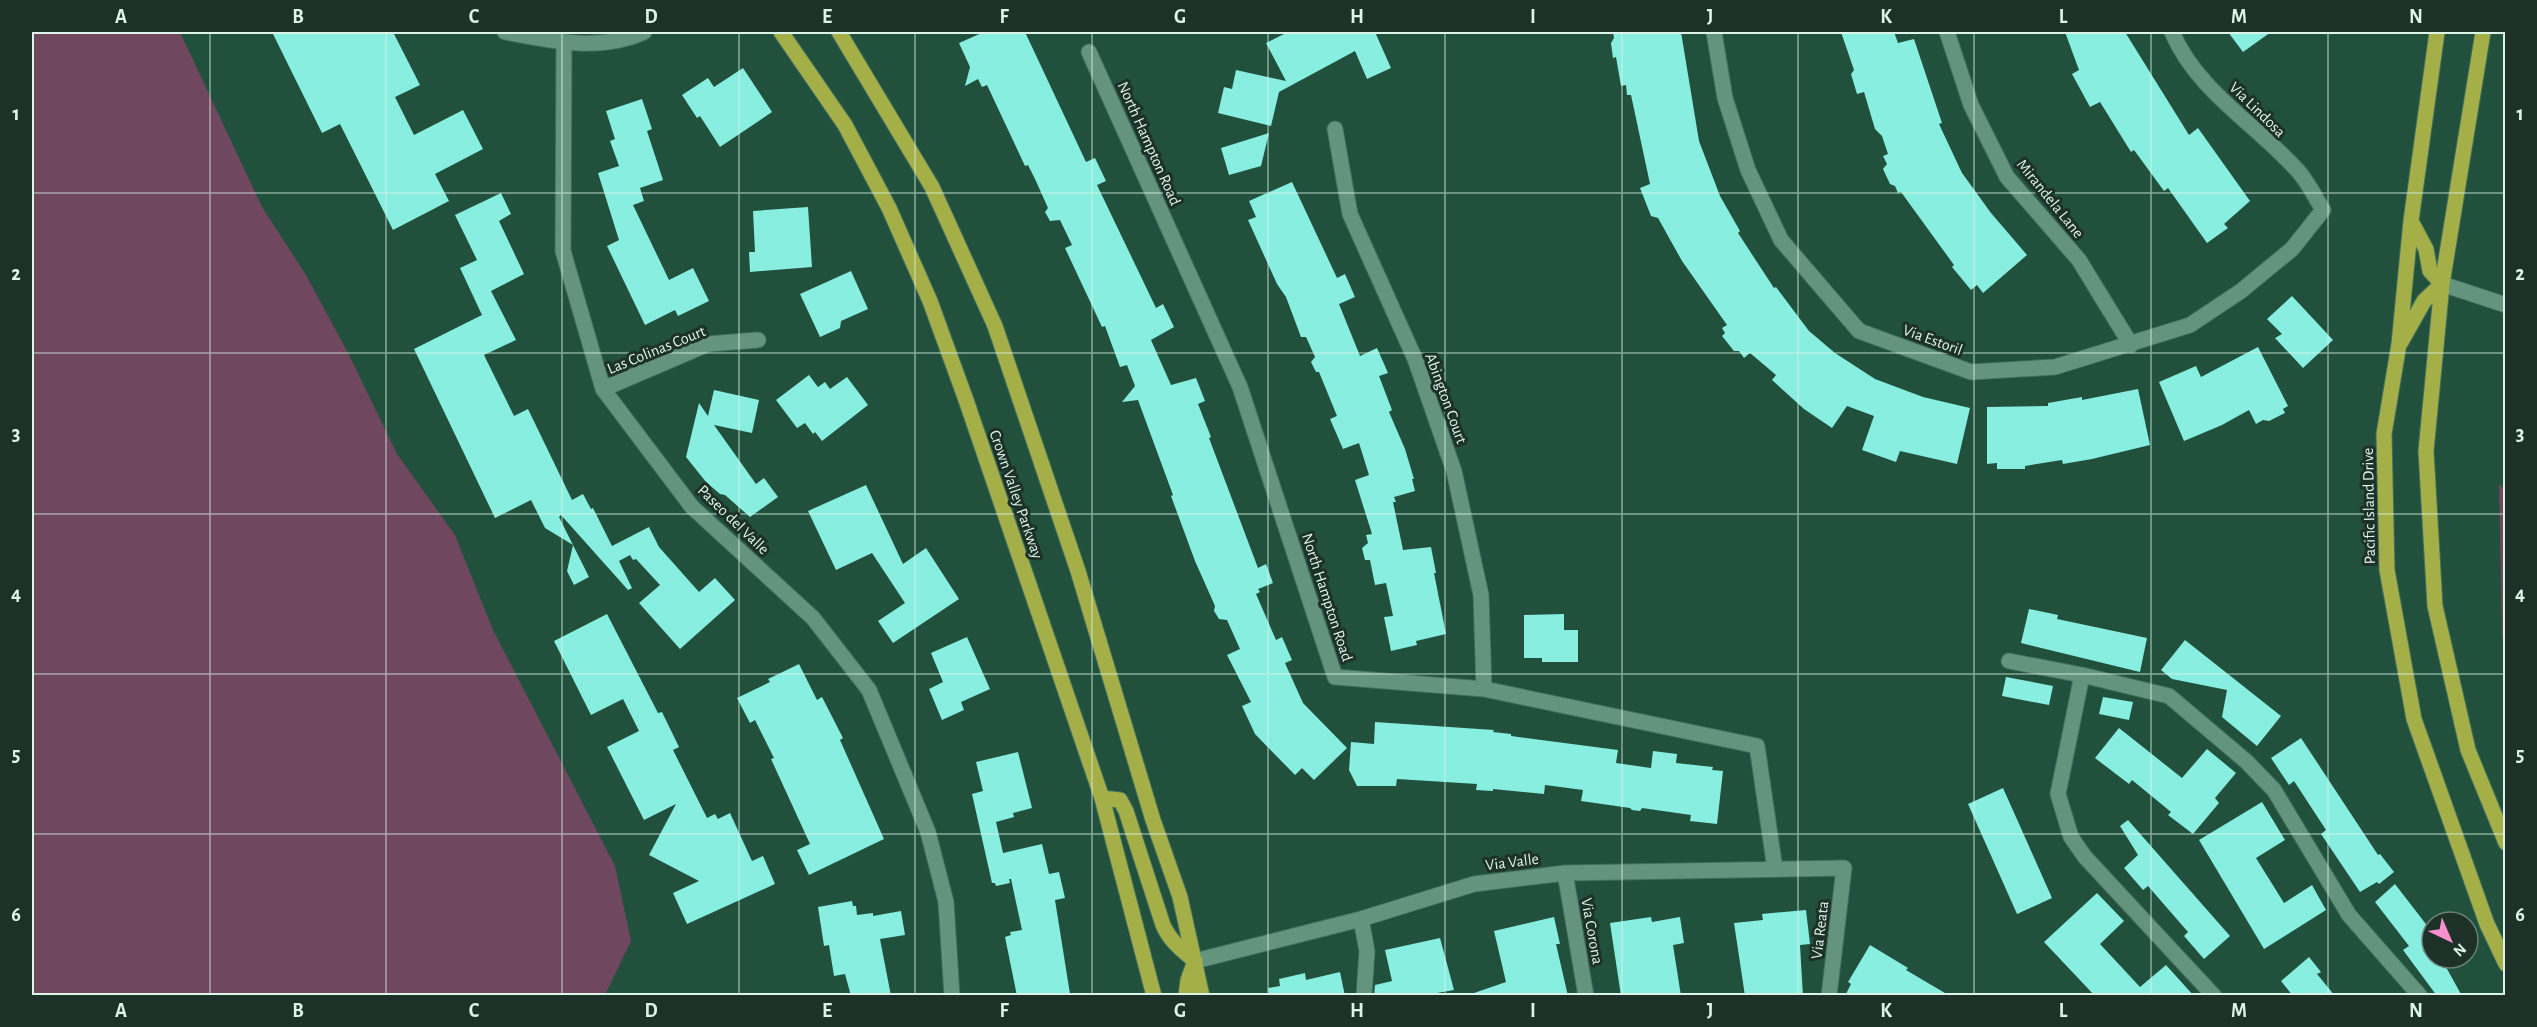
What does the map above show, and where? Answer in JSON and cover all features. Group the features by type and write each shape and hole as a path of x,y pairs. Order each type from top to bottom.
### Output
{"main road":[{"name":"Crown Valley Parkway","path":"781,32 844,125 889,208 930,301 1102,798 1154,996"},
{"name":"Crown Valley Parkway","path":"839,32 932,187 995,326 1078,571 1154,820 1180,897 1196,960 1202,996"},
{"name":"Pacific Island Drive","path":"2437,32 2411,221 2399,345 2384,434 2387,570 2414,719 2487,924 2505,964"},
{"path":"2483,32 2442,284 2426,451 2435,606 2468,750 2505,843"},
{"path":"2411,221 2427,249 2430,271 2442,284"},
{"path":"2399,345 2424,301 2442,284"},
{"path":"1102,798 1120,800 1126,810 1162,925 1178,947 1196,960 1188,980 1186,996"}],"street":[{"path":"505,32 564,43 612,42 644,32"},
{"name":"Via Estoril","path":"1714,32 1725,98 1748,170 1781,240 1859,332 1971,372 2055,366 2190,326 2241,291 2292,249 2323,210"},
{"name":"Mirandela Lane","path":"1947,32 1971,105 2007,177 2079,260 2132,345"},
{"name":"Via Lindosa","path":"2172,32 2201,80 2299,172 2323,210"},
{"name":"Paseo del Valle","path":"564,43 563,251 603,389 692,507 813,618 868,690 928,832 946,902 952,996"},
{"name":"North Hampton Road","path":"1089,52 1240,387 1335,677 1484,689 1757,746 1775,868"},
{"name":"Abington Court","path":"1335,129 1350,214 1415,359 1454,471 1481,595 1484,689"},
{"path":"2442,284 2505,305"},
{"name":"Las Colinas Court","path":"603,389 708,344 758,340"},
{"path":"2009,661 2082,675 2169,696 2247,762 2274,790 2349,915 2420,996"},
{"path":"2082,675 2058,794 2070,837 2085,857 2214,996"},
{"name":"Via Valle","path":"1196,960 1361,919 1474,884 1565,873 1844,868"},
{"name":"Via Reata","path":"1829,996 1844,868"},
{"name":"Via Corona","path":"1565,873 1586,996"},
{"path":"1361,919 1367,951 1364,996"}],"shaded area":[{"path":"32,32 180,32 262,207 306,275 349,355 397,454 455,535 493,630 615,866 631,941 605,995 32,995"},
{"path":"2499,483 2506,492 2505,651 2502,636"}],"building":[{"path":"272,32 393,32 420,85 395,97 414,135 463,110 483,149 435,174 449,201 393,230 340,124 322,133"},
{"path":"984,32 1025,32 1086,162 1095,158 1106,181 1097,185 1156,308 1163,304 1174,327 1151,340 1171,385 1196,378 1205,401 1198,404 1211,437 1209,438 1258,568 1266,564 1273,583 1258,589 1260,592 1256,594 1276,640 1282,637 1292,660 1285,663 1303,703 1347,748 1314,780 1302,768 1295,775 1255,734 1242,706 1251,702 1227,655 1240,649 1227,620 1219,619 1214,611 1215,606 1195,561 1138,400 1122,402 1135,386 1127,365 1120,367 1105,326 1102,327 1065,248 1072,245 1060,220 1050,221 1045,212 1048,208 1035,179 1028,165 1025,166 987,85 982,87 978,79 965,86 970,67 959,43"},
{"path":"1288,32 1375,32 1391,68 1367,79 1355,51 1279,92 1271,126 1218,113 1224,87 1232,89 1236,70 1286,81 1266,43"},
{"path":"1613,32 1681,32 1699,141 1720,196 1740,231 1738,233 1774,288 1776,287 1809,331 1835,353 1875,379 1923,397 1970,408 1957,464 1900,451 1896,462 1862,450 1874,416 1847,406 1832,428 1804,409 1772,380 1776,375 1750,353 1744,358 1739,351 1734,351 1722,336 1725,333 1722,328 1727,325 1682,261 1658,218 1651,216 1640,188 1650,184 1631,95 1627,95 1626,85 1621,86 1616,57 1613,58 1611,43 1614,38"},
{"path":"1841,32 1894,32 1898,43 1914,39 1942,123 1939,124 1962,173 1991,213 2027,255 1983,293 1977,285 1971,290 1952,267 1954,265 1901,192 1898,193 1895,186 1890,184 1883,169 1887,164 1883,156 1888,154 1882,136 1875,129 1864,92 1857,94 1851,74 1854,70"},
{"path":"2065,32 2125,32 2189,135 2198,128 2250,201 2224,224 2228,228 2207,243 2168,188 2164,191 2134,150 2131,152 2100,102 2090,107 2072,74 2079,70"},
{"path":"2228,32 2271,32 2243,52"},
{"path":"743,68 772,112 720,147 700,116 697,118 682,95 708,78 714,87"},
{"path":"642,99 652,129 647,131 663,180 640,188 644,201 633,205 669,280 693,268 709,301 678,316 675,310 645,325 607,246 619,240 598,173 619,166 610,141 615,139 606,111"},
{"path":"1269,133 1261,166 1229,175 1221,148"},
{"path":"1292,182 1337,278 1345,274 1355,297 1339,304 1360,356 1377,348 1388,373 1379,376 1392,410 1389,412 1405,449 1414,479 1412,479 1415,491 1394,497 1396,502 1393,502 1403,550 1431,547 1446,634 1416,641 1417,645 1391,651 1384,617 1393,616 1386,583 1375,585 1370,560 1365,560 1362,548 1368,543 1366,535 1372,534 1355,480 1369,475 1359,443 1343,449 1330,419 1337,416 1319,372 1316,372 1311,362 1315,357 1306,337 1301,337 1286,297 1277,284 1248,220 1256,217 1249,201"},
{"path":"501,193 511,214 499,221 524,274 491,291 516,340 484,355 514,416 528,409 572,500 583,494 591,509 593,508 612,546 649,527 659,547 699,592 715,578 735,600 680,649 639,603 660,585 636,559 633,560 630,555 619,561 632,588 628,590 561,515 559,517 573,545 545,528 531,500 495,518 414,349 482,315 460,268 477,260 455,215"},
{"path":"808,207 812,267 750,272 749,252 755,252 753,211"},
{"path":"851,271 868,309 841,321 840,328 820,337 800,294"},
{"path":"2292,296 2333,340 2303,368 2275,338 2282,334 2267,319"},
{"path":"2258,347 2288,406 2283,409 2285,413 2269,421 2263,420 2256,424 2249,410 2222,425 2184,441 2159,382 2196,366 2201,377"},
{"path":"809,375 818,387 825,382 830,389 847,377 868,405 822,441 805,423 797,428 776,400"},
{"path":"2138,389 2150,445 2063,464 2062,460 2025,466 2025,469 1997,469 1997,463 1987,464 1987,407 2048,406 2048,403 2082,397 2082,400"},
{"path":"714,390 759,400 752,433 714,425 756,484 764,478 778,497 750,517 706,482 686,457 699,403 708,416"},
{"path":"866,485 903,564 926,548 959,599 893,643 878,621 905,603 872,553 836,570 808,511"},
{"path":"573,545 589,577 574,585 567,571"},
{"path":"2029,609 2058,615 2057,619 2147,638 2140,672 2021,643"},
{"path":"607,614 658,713 662,712 679,747 673,750 707,818 715,814 718,819 730,813 752,861 763,856 775,884 687,924 673,893 699,881 649,855 676,804 644,820 607,747 639,731 623,699 591,715 554,641"},
{"path":"1564,614 1564,630 1578,630 1578,662 1542,662 1542,658 1524,658 1524,615"},
{"path":"967,637 990,689 961,702 964,710 942,720 929,689 943,682 931,653"},
{"path":"2185,640 2281,716 2257,746 2222,717 2227,690 2172,679 2161,670"},
{"path":"799,664 817,700 822,697 843,738 840,740 884,839 809,875 797,850 810,844 771,759 774,758 755,720 750,723 737,698 770,682 768,679"},
{"path":"2006,677 2053,686 2049,705 2002,696"},
{"path":"2103,697 2133,702 2129,720 2099,714"},
{"path":"1375,722 1494,730 1493,732 1511,734 1511,736 1618,750 1616,763 1651,768 1653,751 1677,754 1676,763 1713,767 1712,770 1723,771 1717,824 1690,821 1691,815 1642,808 1640,811 1632,810 1581,801 1583,790 1545,785 1544,794 1493,789 1493,791 1476,790 1477,784 1397,779 1396,786 1357,786 1349,770 1351,742 1374,744"},
{"path":"2119,728 2182,778 2207,749 2236,773 2215,798 2219,803 2193,834 2168,815 2171,812 2132,780 2129,784 2095,758"},
{"path":"2301,738 2378,855 2380,854 2394,872 2379,884 2377,882 2360,892 2321,834 2326,830 2294,781 2289,785 2271,758"},
{"path":"1018,752 1032,808 1013,813 1014,817 996,822 1003,853 1042,844 1049,874 1059,872 1065,898 1055,900 1070,994 1017,996 1005,937 1011,935 1010,932 1022,930 1011,879 1009,879 1010,883 996,886 992,883 972,794 983,791 976,762"},
{"path":"2003,788 2052,898 2017,914 1968,804"},
{"path":"2262,802 2285,840 2256,858 2284,903 2312,885 2326,910 2264,949 2199,840"},
{"path":"2128,820 2230,936 2204,959 2184,936 2188,932 2148,886 2143,890 2124,868 2138,855 2120,826"},
{"path":"2395,884 2420,916 2420,970 2448,970 2462,996 2437,996 2403,950 2409,946 2375,902"},
{"path":"2097,893 2124,921 2100,944 2140,987 2166,965 2194,996 2095,996 2044,942"},
{"path":"852,901 853,906 856,906 857,915 873,913 873,916 901,911 905,935 880,939 891,996 851,996 845,974 834,976 829,945 824,946 818,907"},
{"path":"1806,910 1810,944 1800,945 1803,996 1745,996 1734,923 1763,920 1762,914"},
{"path":"1554,917 1560,944 1556,944 1568,996 1475,996 1474,993 1506,982 1494,931"},
{"path":"1651,917 1652,922 1680,917 1684,943 1673,945 1681,996 1621,996 1610,923"},
{"path":"1440,938 1454,990 1437,993 1437,996 1374,996 1375,985 1392,981 1385,950"},
{"path":"1870,945 1950,996 1845,996 1851,984 1848,982"},
{"path":"2309,957 2321,972 2317,974 2335,996 2293,996 2281,981"},
{"path":"1340,972 1345,996 1269,996 1268,988 1280,986 1279,979 1305,973 1306,980"}]}
